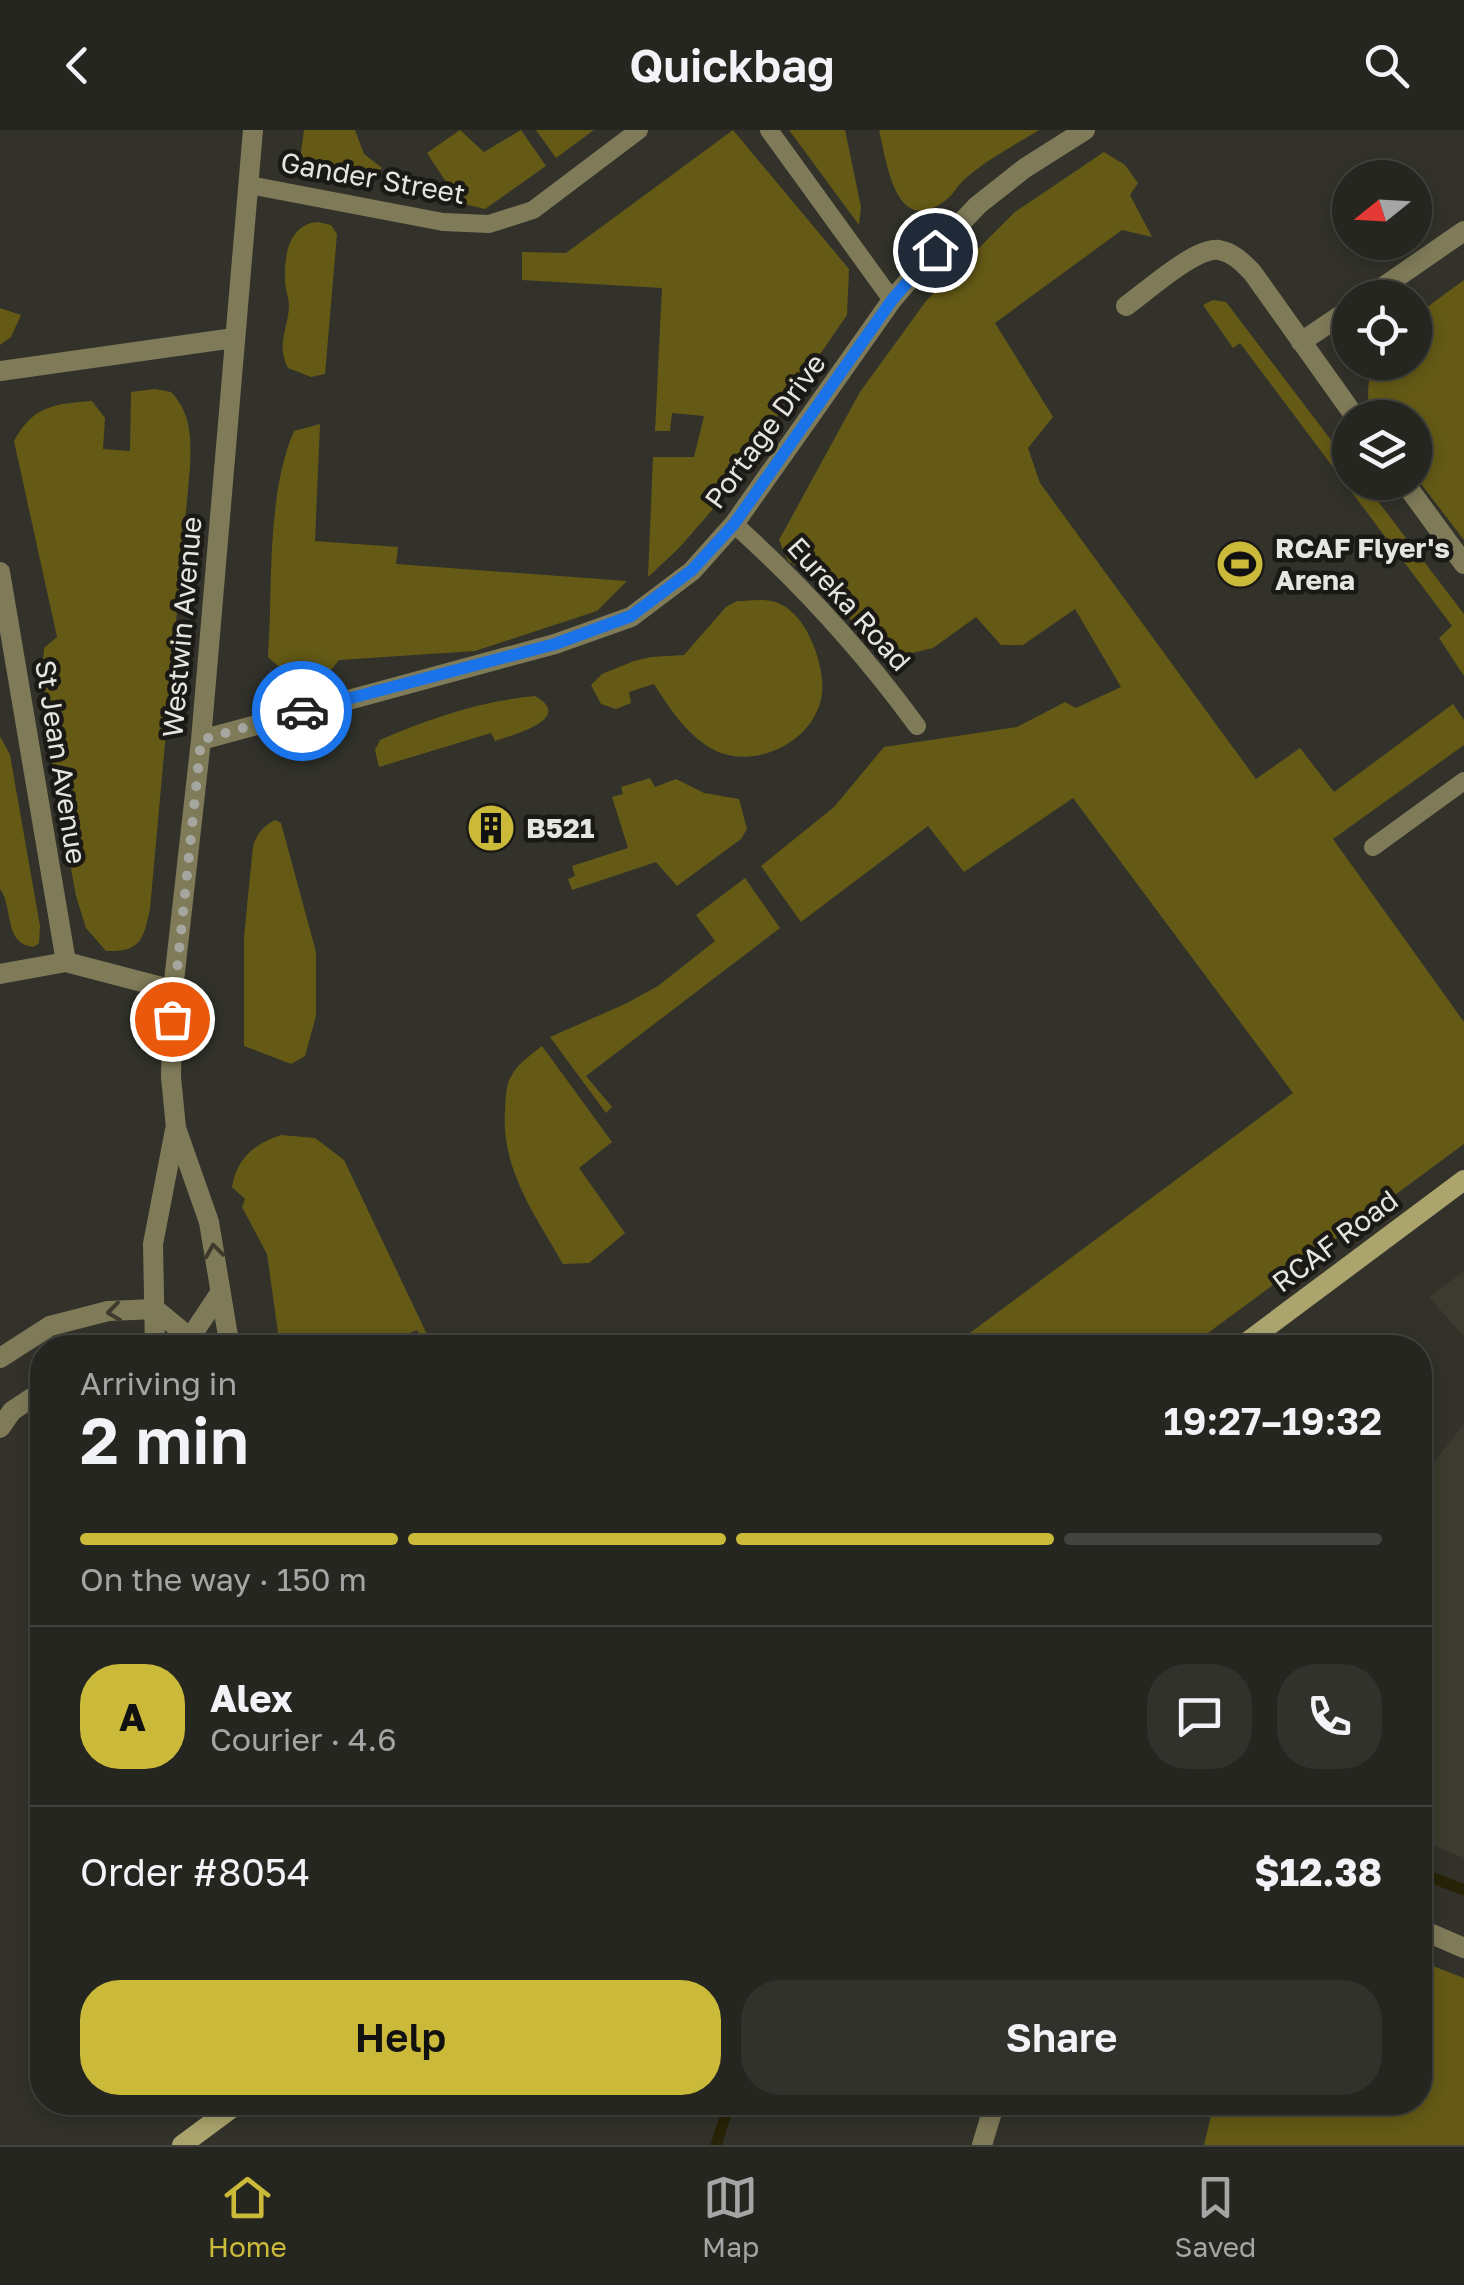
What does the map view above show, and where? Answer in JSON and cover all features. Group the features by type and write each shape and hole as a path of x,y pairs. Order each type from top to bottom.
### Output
{"main road":[{"name":"RCAF Road","path":"1255,1335 1464,1180"},
{"path":"182,2145 222,2115"}],"street":[{"name":"Westwin Avenue","path":"228,1335 209,1222 176,1128 171,1078 173,990 201,740 253,130"},
{"name":"Portage Drive","path":"201,740 555,644 631,616 692,570 734,524 892,300 978,205 1025,168 1084,130"},
{"path":"1393,280 1464,232"},
{"path":"1126,306 1198,254 1216,250 1236,256 1252,272 1343,400"},
{"path":"1301,342 1332,321"},
{"path":"0,371 234,338"},
{"path":"1417,500 1464,564"},
{"name":"St Jean Avenue","path":"0,572 10,676 66,962"},
{"path":"0,974 66,962 173,990"},
{"name":"Westwin Avenue","path":"155,1335 153,1244 176,1128"},
{"path":"194,1335 220,1294"},
{"path":"36,1335 50,1326 108,1311 154,1309 179,1335"},
{"path":"0,1358 30,1339"},
{"path":"0,1428 12,1411 30,1399"},
{"path":"1432,1934 1464,1948"},
{"path":"982,2145 991,2115"}],"lane":[{"name":"Gander Street","path":"249,185 443,222 489,224 533,210 639,130"},
{"path":"769,130 892,300"},
{"name":"Eureka Road","path":"734,524 776,561 873,667 916,726"},
{"path":"1373,847 1464,781"}],"shaded area":[{"path":"304,130 355,130 364,154 382,168 352,179 319,171 300,160"},
{"path":"460,130 484,152 521,130 546,166 485,209 460,203 427,153"},
{"path":"536,130 594,130 556,158"},
{"path":"733,130 849,269 847,315 713,509 648,577 653,457 694,457 704,416 672,413 670,431 655,431 662,288 522,280 522,252 566,253"},
{"path":"789,130 845,130 861,207 859,225"},
{"path":"879,130 1039,130 975,170 946,200 929,210 915,210 896,192"},
{"path":"1104,152 1125,165 1138,183 1130,195 1152,237 1122,230 995,323 1053,417 1028,448 1040,483 1256,779 1300,748 1334,792 1453,704 1464,720 1464,745 1333,839 1464,1022 1464,1144 1205,1335 967,1335 1293,1093 1073,798 964,872 928,826 801,922 761,866 834,807 884,747 1017,727 1065,702 1076,708 1121,687 1075,609 1023,645 1001,645 976,617 933,648 895,657 863,640 832,597 809,574 788,561 779,540 860,392 926,301 1015,212"},
{"path":"308,224 331,225 337,234 325,374 311,377 288,368 285,360 283,344 289,306 285,273 294,235"},
{"path":"1464,280 1464,540 1432,498 1432,400 1369,400 1369,380 1432,380 1432,304"},
{"path":"1213,300 1226,302 1332,441 1332,466 1240,343 1233,348 1203,305"},
{"path":"0,308 21,315 11,337 0,345"},
{"path":"131,392 171,392 183,409 190,437 190,467 150,909 138,942 127,949 106,951 86,928 76,896 45,725 44,648 57,637 14,441 37,413 67,403 92,401 105,418 103,449 130,451"},
{"path":"320,424 315,541 398,547 396,564 627,581 597,611 475,651 339,660 325,677 307,678 287,672 268,657 275,513 294,431"},
{"path":"1358,500 1377,500 1464,614 1464,676 1439,638 1452,626"},
{"path":"737,601 781,604 801,623 814,646 822,693 818,710 797,737 766,753 732,756 716,751 688,730 654,684 629,692 631,703 616,709 601,704 591,685 602,674 651,657 684,655 726,607"},
{"path":"535,696 546,704 548,712 536,725 495,741 491,733 379,767 375,750 380,740 456,712"},
{"path":"0,736 10,755 40,926 39,943 34,947 24,944 13,932 0,889"},
{"path":"650,778 655,787 676,779 704,793 739,799 747,829 741,839 677,886 656,862 572,890 568,879 575,876 572,866 628,848 612,797 623,794 621,787"},
{"path":"275,820 281,823 316,952 316,1016 305,1056 291,1064 244,1046 244,937 253,846 261,831"},
{"path":"745,878 780,928 586,1076 612,1107 606,1113 550,1037 658,986 715,941 696,915"},
{"path":"542,1046 612,1142 579,1168 625,1233 589,1263 563,1264 522,1191 508,1152 506,1091 519,1065"},
{"path":"281,1135 315,1138 344,1160 427,1335 420,1335 417,1330 404,1335 278,1335 267,1254 242,1207 245,1199 232,1187 238,1168 263,1143"},
{"path":"1464,1271 1464,1337 1429,1297"},
{"path":"1464,1424 1464,1858 1432,1845 1432,1465"},
{"path":"1432,1966 1464,1978 1464,2145 1204,2145 1211,2115 1432,2115"}],"waterway":[{"path":"1432,1878 1464,1890"},
{"path":"716,2145 726,2115"}],"way so far":[{"path":"172,1019 201,740 302,711"}],"place":[{"name":"RCAF Flyer's Arena","path":"1240,564"},
{"name":"B521","path":"491,828"}],"route":[{"path":"302,711 555,644 631,616 692,570 734,524 892,300 935,250"}]}
